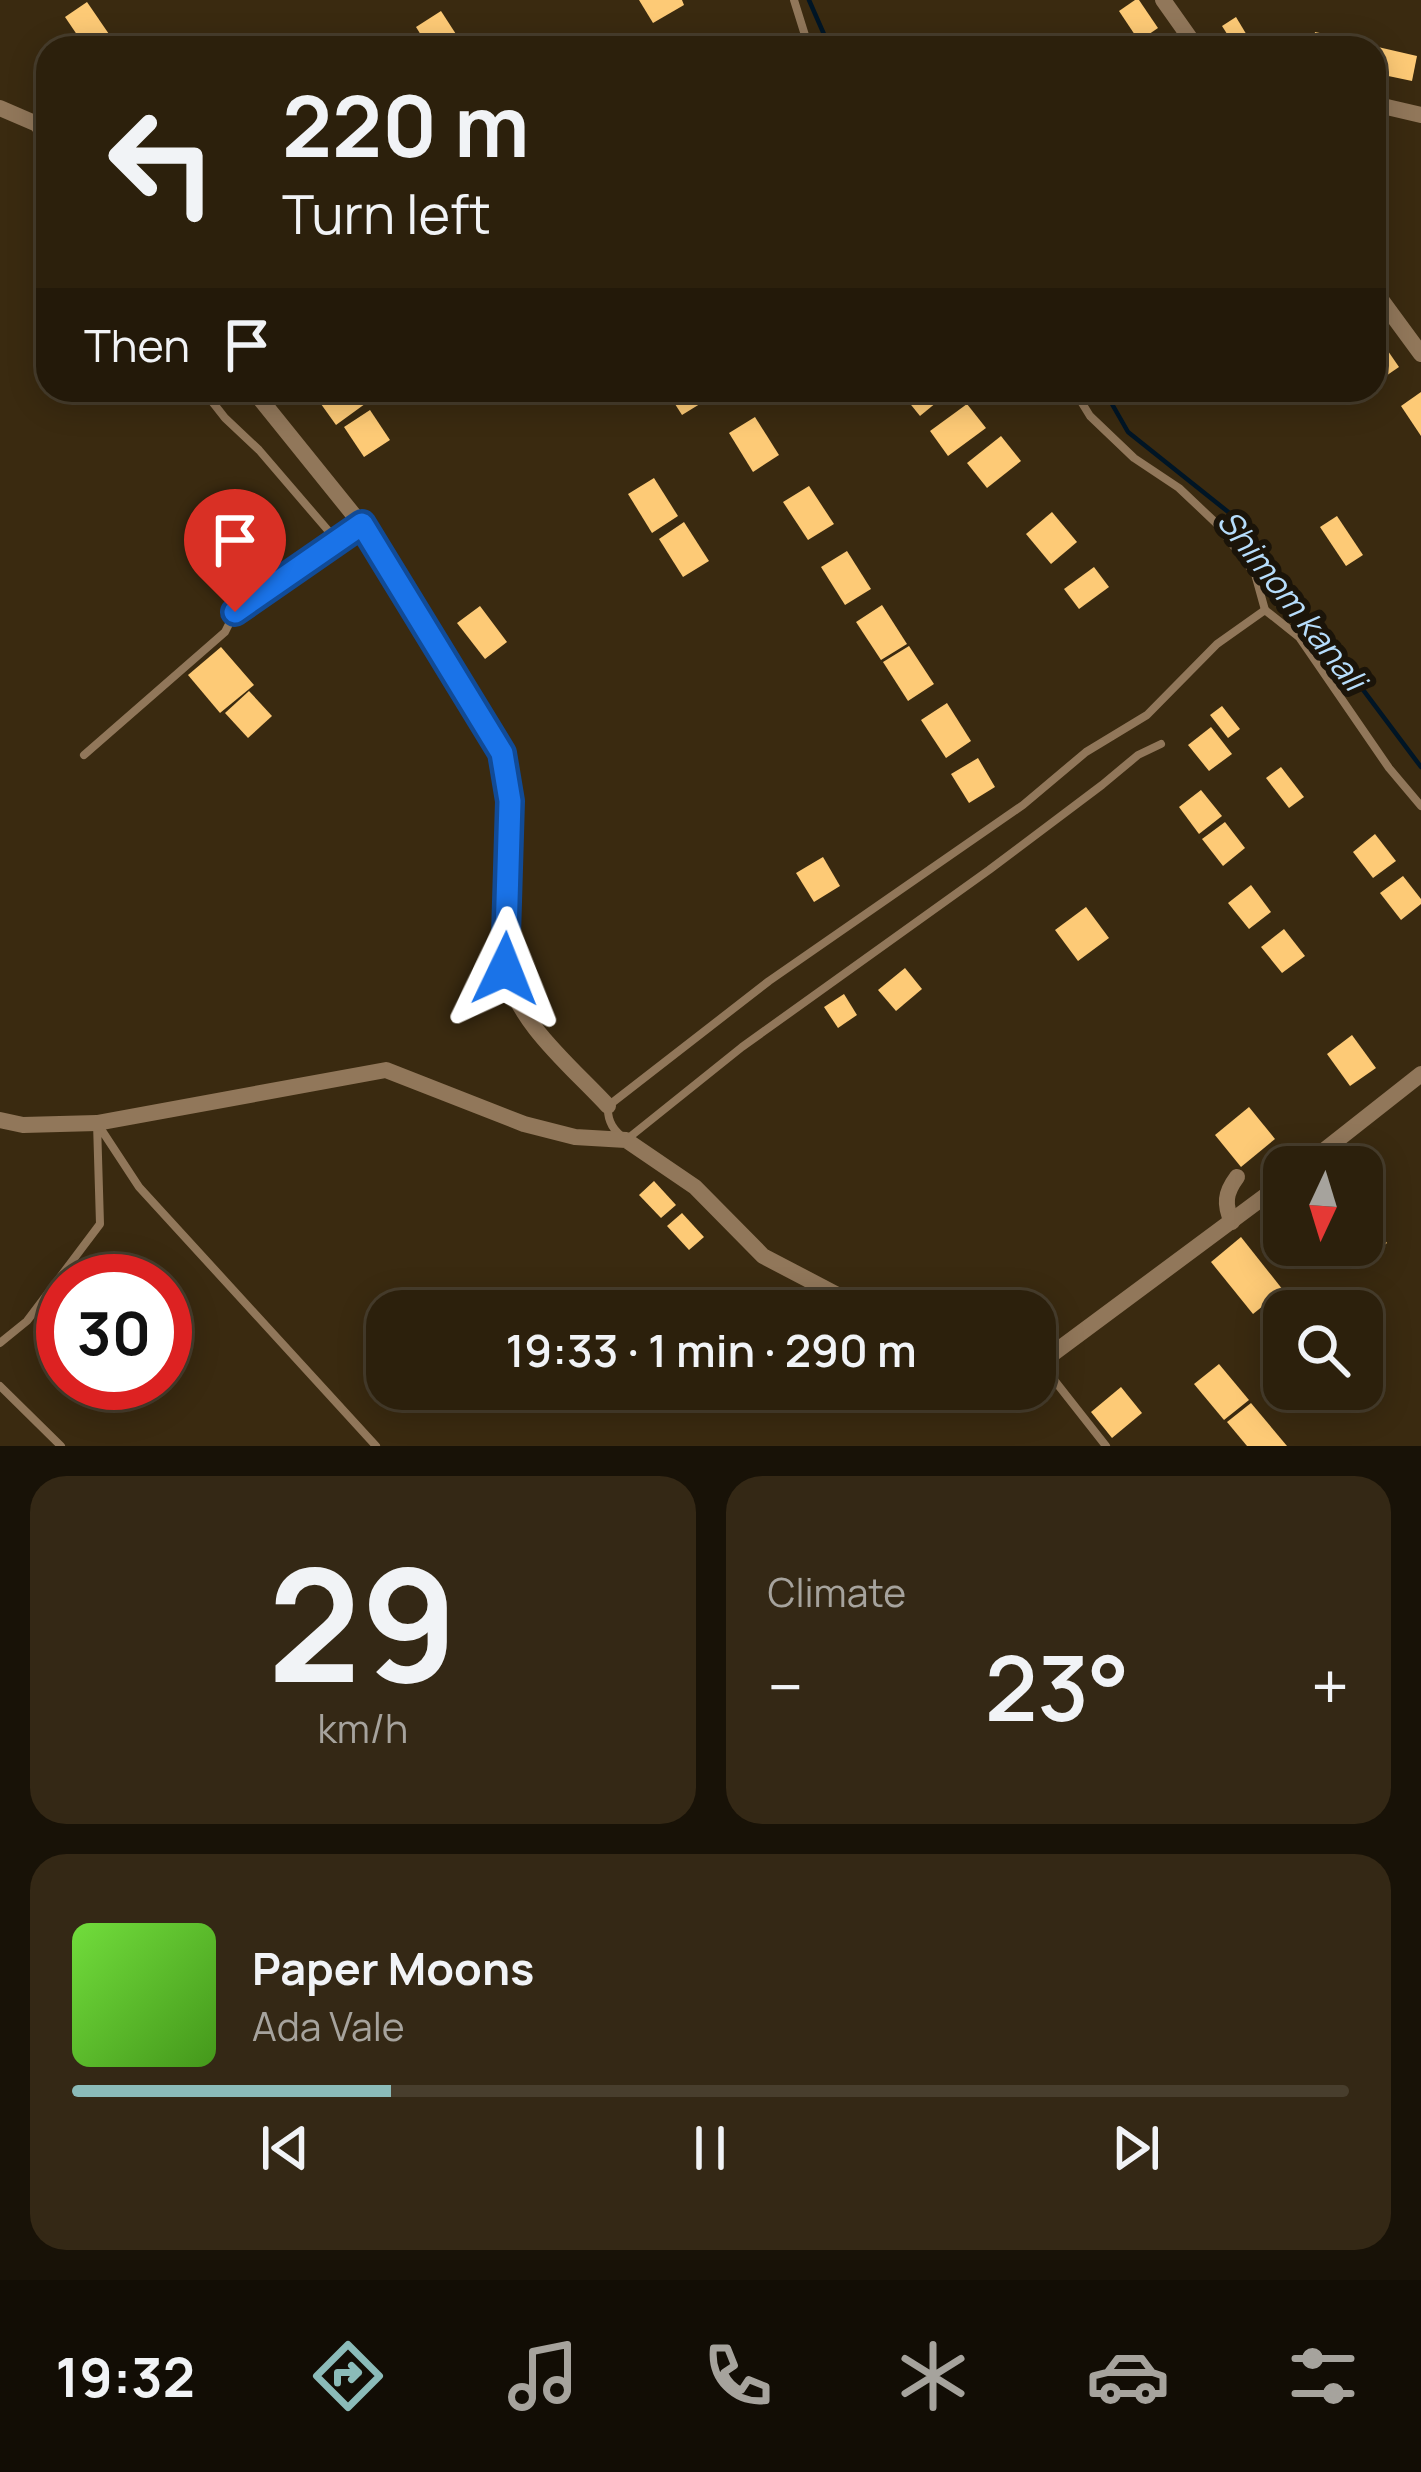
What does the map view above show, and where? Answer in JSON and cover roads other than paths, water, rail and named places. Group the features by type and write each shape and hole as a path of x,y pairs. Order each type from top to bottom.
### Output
{"street":[{"path":"1163,0 1188,36"},
{"path":"1386,107 1421,115"},
{"path":"0,108 36,124"},
{"path":"1386,306 1421,354"},
{"path":"263,402 362,524 502,753 510,801 505,969 510,993 608,1106"},
{"path":"0,1120 22,1125 97,1123 386,1070 524,1124 575,1137 626,1140 695,1187 763,1256 828,1290"},
{"path":"1330,1146 1421,1075"},
{"path":"1232,1222 1227,1190 1237,1177"},
{"path":"1056,1351 1263,1198"}],"lane":[{"path":"794,0 805,36"},
{"path":"212,402 338,542"},
{"path":"1081,402 1134,458 1179,488 1216,523 1255,574 1265,610 1299,637 1388,768 1421,806"},
{"path":"83,755 225,632 235,612 362,524"},
{"path":"1161,744 1138,755 989,870 742,1047 626,1140 614,1131 608,1106 769,981 1023,805 1086,752 1147,715 1217,644 1265,610"},
{"path":"0,1343 27,1321 100,1224 97,1123"},
{"path":"97,1123 139,1187 376,1446"},
{"path":"1056,1384 1106,1446"},
{"path":"0,1386 61,1446"}],"waterway":[{"name":"Shimom kanali","path":"809,0 825,36"},
{"name":"Shimom kanali","path":"1111,402 1128,432 1232,515 1421,767"}]}
